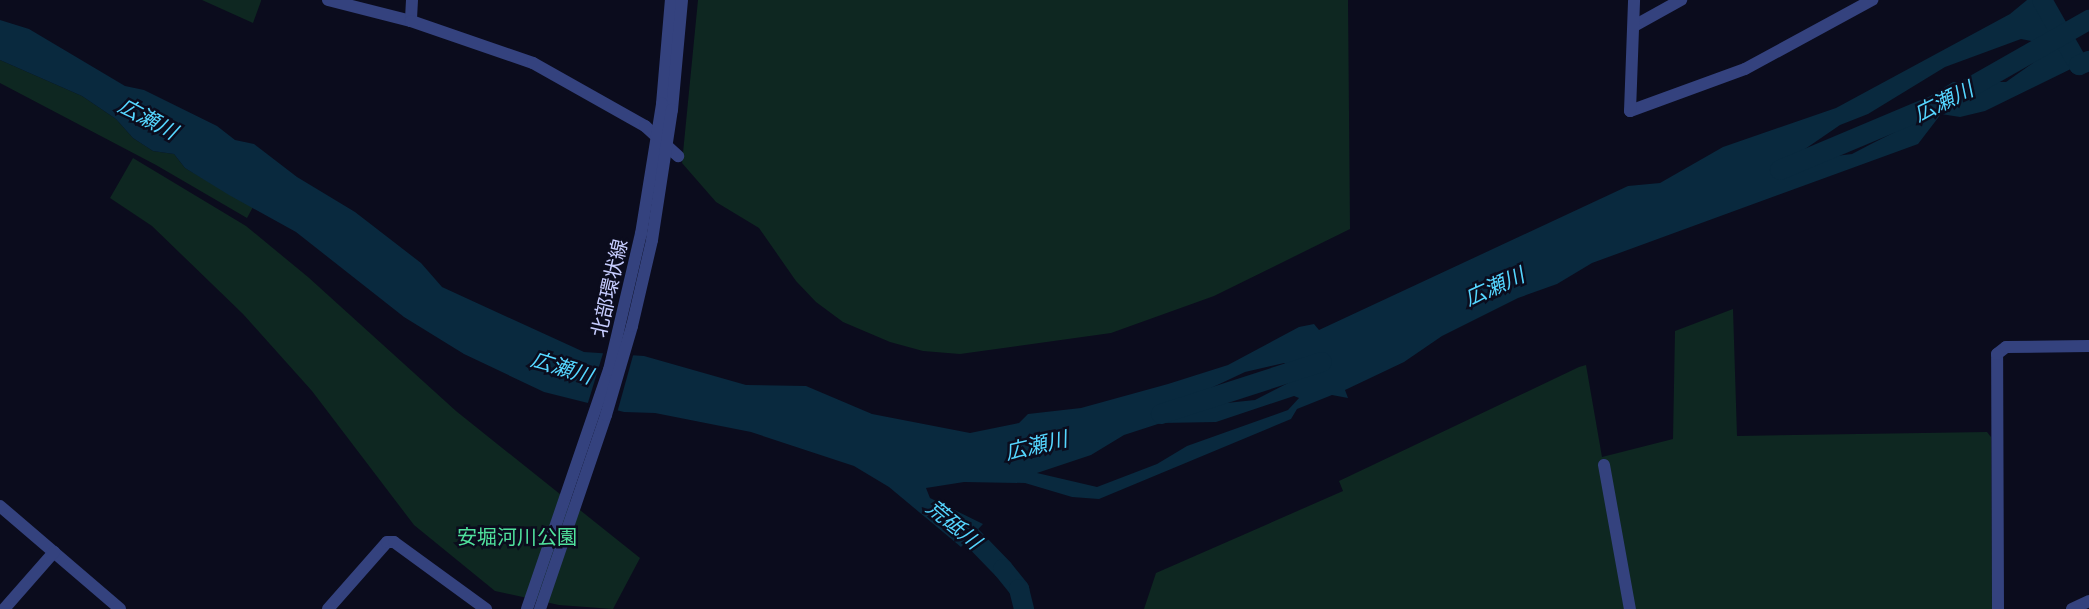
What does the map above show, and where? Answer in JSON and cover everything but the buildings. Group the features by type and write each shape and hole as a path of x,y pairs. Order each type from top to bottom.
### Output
{"street":[{"path":"328,0 411,21 533,63 645,126 678,156"},
{"path":"411,21 412,0"},
{"name":"北部環状線","path":"527,609 614,350 667,107 671,0"},
{"name":"北部環状線","path":"540,609 606,415 632,326 652,240 682,0"},
{"path":"1634,0 1630,111 1744,69 1872,0"},
{"path":"1634,26 1681,0"},
{"path":"1998,609 1997,354 2006,347 2089,346"},
{"path":"1604,465 1629,609"},
{"path":"0,506 120,609"},
{"path":"328,609 387,542 394,542 486,609"},
{"path":"4,609 54,552"},
{"path":"2072,609 2089,601"}],"green space":[{"path":"202,0 261,0 261,1 253,23"},
{"path":"698,0 1348,0 1350,229 1214,296 1111,333 960,354 923,351 890,342 843,322 816,302 796,281 759,228 716,202 682,163"},
{"path":"0,60 82,96 116,119 133,138 153,151 174,154 185,168 253,207 247,218 156,165 0,83"},
{"name":"安堀河川公園","path":"133,158 246,226 308,277 456,411 640,558 613,609 559,605 495,591 414,525 312,391 243,314 152,226 110,198"},
{"path":"1733,309 1737,436 1987,432 1991,437 1992,609 1144,609 1156,573 1343,491 1339,481 1579,367 1586,365 1602,457 1673,439 1675,331"}],"water":[{"path":"2027,0 2042,0 2079,65 1985,111 1960,117 1941,114 1918,144 1592,263 1557,284 1518,298 1442,336 1404,362 1345,390 1348,398 1332,395 1297,409 1291,419 1099,499 1072,497 1025,483 964,482 926,488 930,498 983,524 961,547 889,487 854,466 751,432 655,413 624,412 544,392 464,354 404,317 296,232 185,168 174,154 153,151 133,138 116,119 82,96 0,60 0,20 29,29 125,86 144,90 217,126 235,140 254,144 297,177 355,212 421,263 442,287 584,352 644,356 746,385 806,386 872,414 970,433 1019,423 1028,414 1081,408 1168,384 1228,365 1299,327 1314,324 1319,330 1628,186 1660,183 1723,147 1836,108 2010,14","holes":["2021,39 2036,42 2037,60 2006,82 1953,82 1924,100 1895,132 1852,154 1803,160 1805,149 1840,125 1868,114 1945,67","1284,363 1297,370 1300,377 1255,400 1188,407 1179,403 1245,372","1294,396 1299,398 1288,410 1187,446 1157,464 1097,487 1037,473 1091,455 1124,435 1161,423 1216,422"]}],"pier":[{"path":"604,350 634,352 617,413 587,406"}],"waterway":[{"name":"広瀬川","path":"2042,0 2079,65 2089,61"},
{"name":"広瀬川","path":"1962,92 2089,20"},
{"name":"広瀬川","path":"1780,170 1930,107"},
{"name":"広瀬川","path":"1161,414 1322,362"},
{"name":"荒砥川","path":"949,523 971,536 1003,569 1019,589 1024,609"}]}
